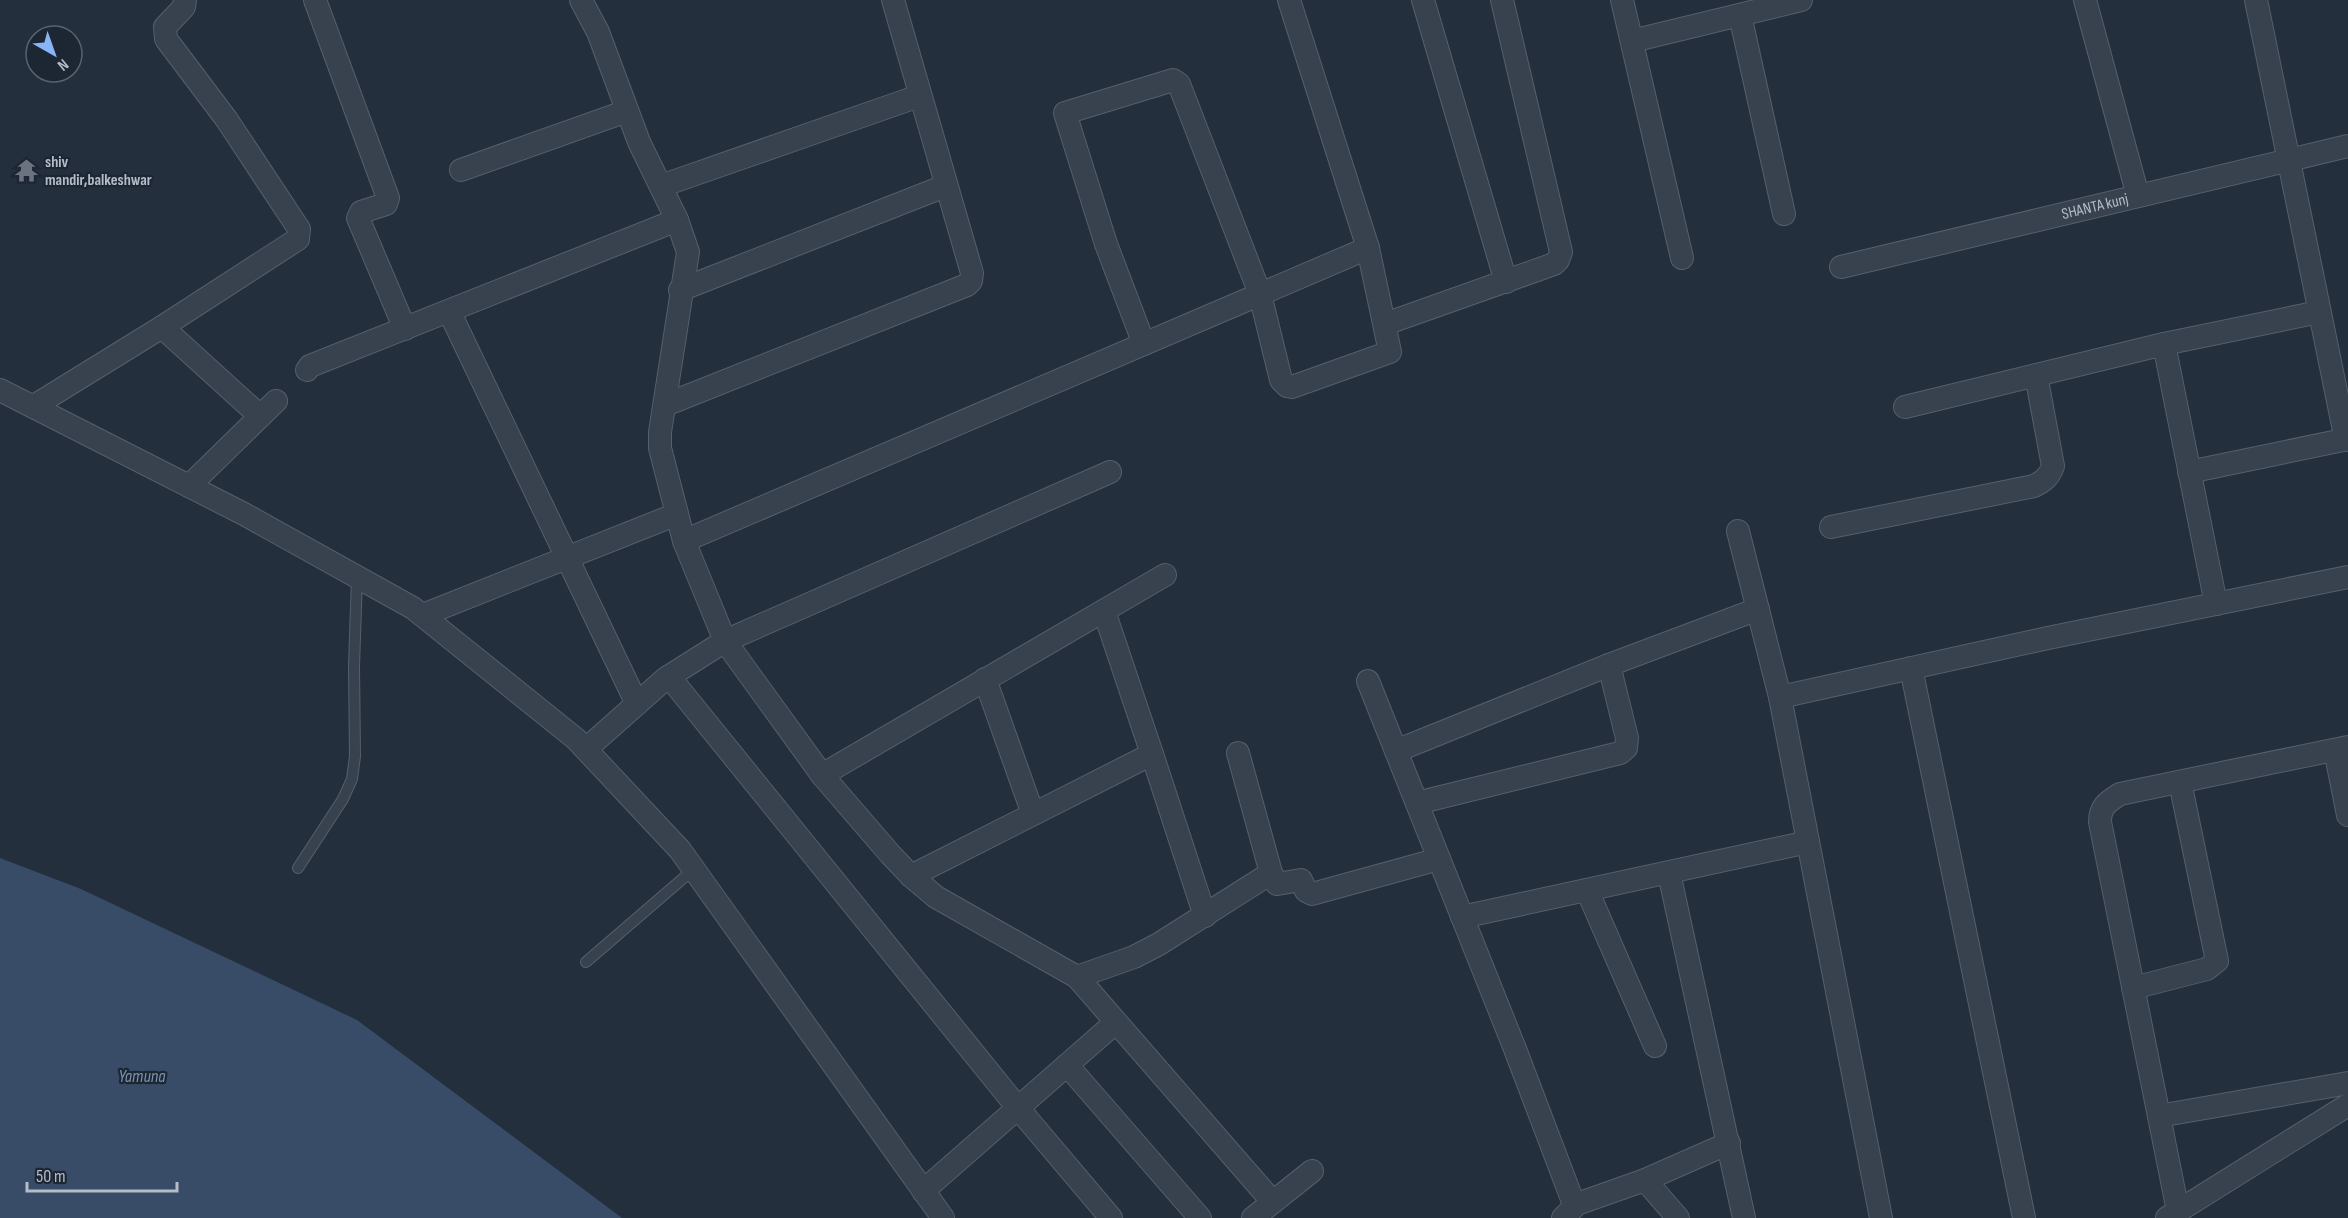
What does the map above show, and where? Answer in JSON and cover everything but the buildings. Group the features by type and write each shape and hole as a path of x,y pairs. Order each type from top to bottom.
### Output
{"street":[{"path":"34,406 162,327 300,235 299,229 226,120 166,39 165,27 184,7 185,0"},
{"path":"315,0 388,198 386,204 361,212 358,218 405,329"},
{"path":"581,0 598,32 639,142 677,220 688,252 680,290 660,432 660,448 684,541 725,641 822,775 910,876 936,897 963,914 1027,947 1077,977 1272,1201"},
{"path":"665,405 967,285 972,280 972,273 893,0"},
{"path":"1144,344 1106,244 1065,116 1067,112 1176,81 1260,294 1281,380 1287,386 1292,387 1388,355 1391,350 1368,248 1289,0"},
{"path":"1423,0 1506,282"},
{"path":"1385,324 1554,264 1561,252 1502,0"},
{"path":"1622,0 1682,258"},
{"path":"1632,41 1801,0"},
{"path":"2085,0 2138,196"},
{"path":"2189,472 2347,440 2256,0"},
{"path":"1740,15 1784,214"},
{"path":"661,186 920,96"},
{"path":"461,170 627,111"},
{"name":"SHANTA kunj","path":"1841,267 2348,146"},
{"path":"680,290 945,186"},
{"path":"307,370 310,366 677,220"},
{"path":"684,541 1368,248"},
{"path":"449,311 638,704"},
{"path":"1905,407 2164,344 2319,312"},
{"path":"162,327 268,408 189,486"},
{"path":"2164,344 2216,604"},
{"path":"1831,527 2034,486 2043,482 2049,476 2053,466 2036,375"},
{"path":"0,390 189,486 413,608 576,739 680,850 943,1218"},
{"path":"586,749 668,677 725,641 1110,472"},
{"path":"423,615 677,514"},
{"path":"1738,531 1780,697 1881,1218"},
{"path":"822,775 1165,575"},
{"path":"1780,697 2348,577"},
{"path":"1396,751 1609,665 1758,609"},
{"path":"1104,611 1205,916"},
{"path":"1417,803 1620,753 1626,748 1627,738 1609,665"},
{"path":"1911,668 2024,1218"},
{"path":"668,677 672,679 1018,1108 1111,1218"},
{"path":"985,679 1033,814"},
{"path":"1368,681 1572,1199 1570,1211"},
{"path":"2348,815 2341,748 2120,794 2104,804 2100,812 2100,822 2159,1116 2173,1215 2348,1105"},
{"path":"1238,753 1270,873 1277,884 1301,880 1306,891 1312,894 1439,859"},
{"path":"910,876 1152,754"},
{"path":"2133,988 2207,969 2217,961 2180,782"},
{"path":"1462,917 1808,843"},
{"path":"1077,977 1134,957 1205,916 1270,873"},
{"path":"1669,873 1744,1218"},
{"path":"1587,890 1655,1046"},
{"path":"923,1191 1115,1023"},
{"path":"1067,1065 1200,1218"},
{"path":"2159,1116 2348,1083"},
{"path":"1570,1211 1729,1143"},
{"path":"1253,1218 1312,1171"},
{"path":"1645,1180 1678,1218"}],"lane":[{"path":"298,868 343,799 352,779 355,756 354,666 357,577"},
{"path":"586,962 694,869"}],"water":[{"name":"Yamuna","path":"0,858 81,889 357,1020 622,1218 0,1218"}],"place":[{"name":"shiv mandir,balkeshwar","path":"27,171"}]}
